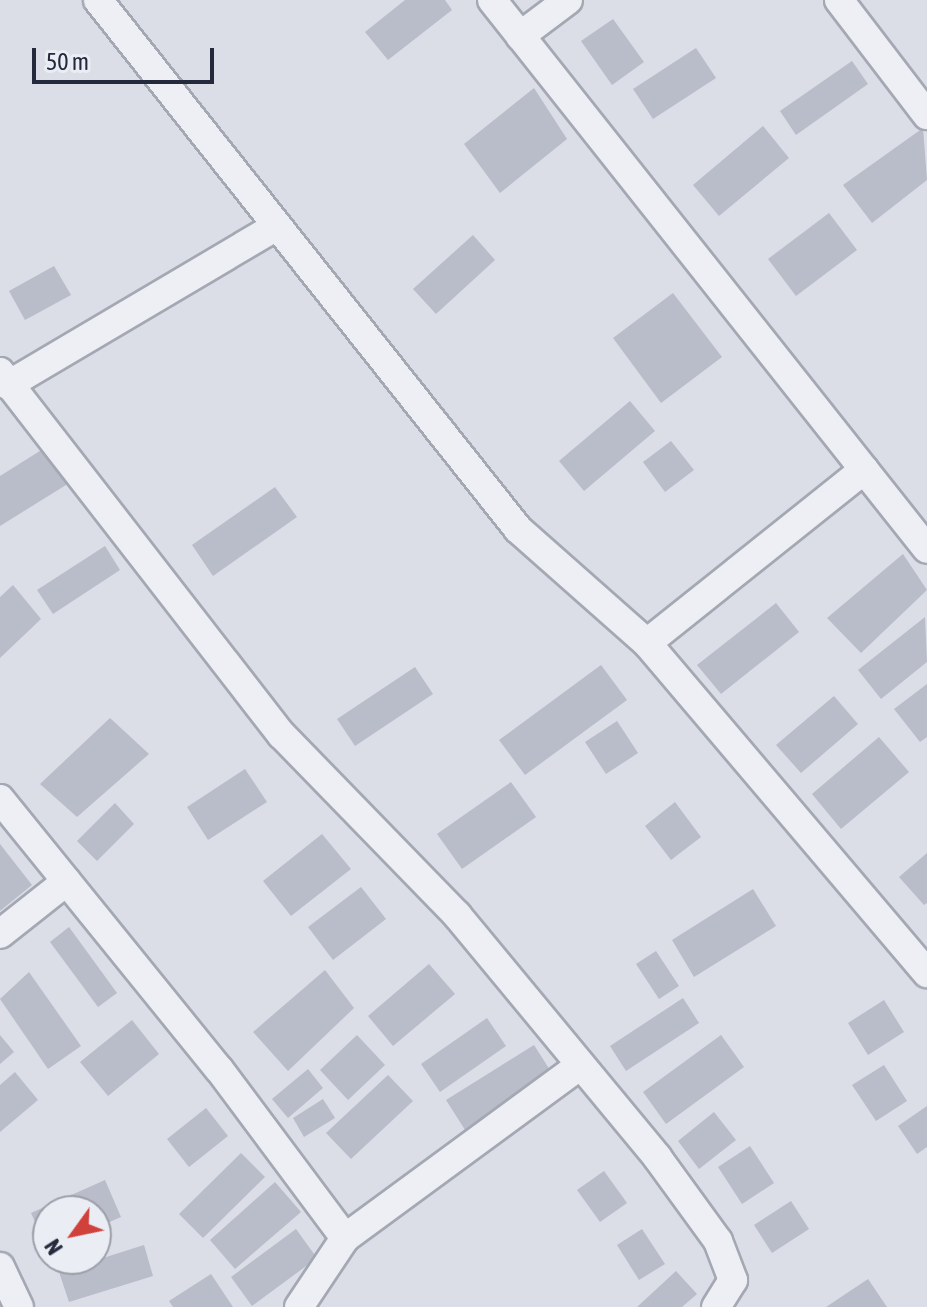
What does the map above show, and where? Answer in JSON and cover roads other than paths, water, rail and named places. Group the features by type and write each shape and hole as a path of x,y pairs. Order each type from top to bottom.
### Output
{"street":[{"path":"98,0 274,228 518,529 647,643 927,973"},
{"path":"492,0 927,549"},
{"path":"520,36 568,0"},
{"path":"839,0 927,115"},
{"path":"274,228 4,378 282,735 457,915 718,1241 733,1280 716,1307"},
{"path":"647,643 864,470"},
{"path":"0,799 345,1238"},
{"path":"0,934 67,881"},
{"path":"299,1307 345,1238 578,1067"},
{"path":"0,1267 19,1307"}]}
